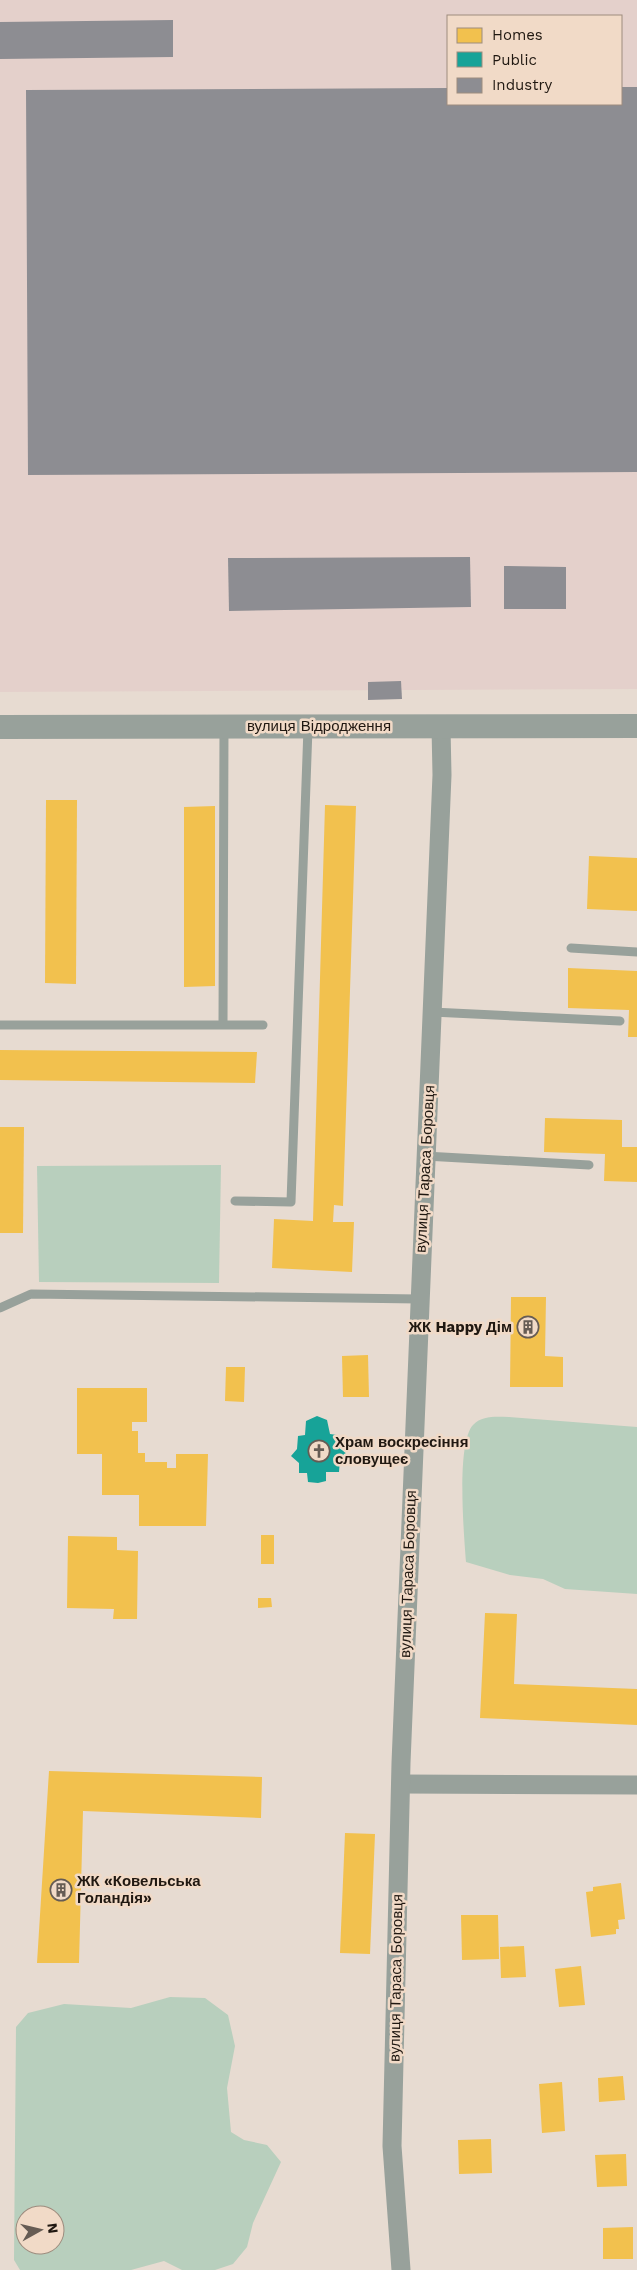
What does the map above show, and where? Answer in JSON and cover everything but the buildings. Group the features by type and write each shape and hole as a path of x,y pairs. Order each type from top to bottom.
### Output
{"street":[{"name":"вулиця Відродження","path":"0,727 224,725 637,726"},
{"name":"вулиця Тараса Боровця","path":"401,2270 392,2146 401,1784 419,1299 442,775 441,727"},
{"path":"401,1784 637,1785"}],"lane":[{"path":"223,1024 224,725"},
{"path":"235,1202 290,1202 308,725"},
{"path":"572,948 637,952"},
{"path":"432,1012 620,1020"},
{"path":"0,1025 263,1024"},
{"path":"425,1156 589,1165"},
{"path":"0,1308 31,1294 419,1299"}],"shaded area":[{"path":"0,0 637,0 637,689 0,692"}],"green space":[{"path":"221,1165 219,1283 39,1282 37,1166"},
{"path":"490,1417 637,1427 637,1594 565,1589 543,1579 510,1575 466,1562 462,1490 464,1450 468,1435 473,1425 481,1420"},
{"path":"170,1997 205,1998 228,2015 235,2046 227,2088 231,2132 244,2140 267,2145 281,2162 253,2223 247,2247 233,2264 215,2270 182,2270 164,2261 131,2270 20,2270 14,2260 16,2027 28,2013 64,2004 131,2008"}],"place":[{"name":"ЖК Happy Дім","path":"528,1327"},
{"name":"Храм воскресіння словущеє","path":"319,1451"},
{"name":"ЖК «Ковельська Голандія»","path":"61,1890"}]}
